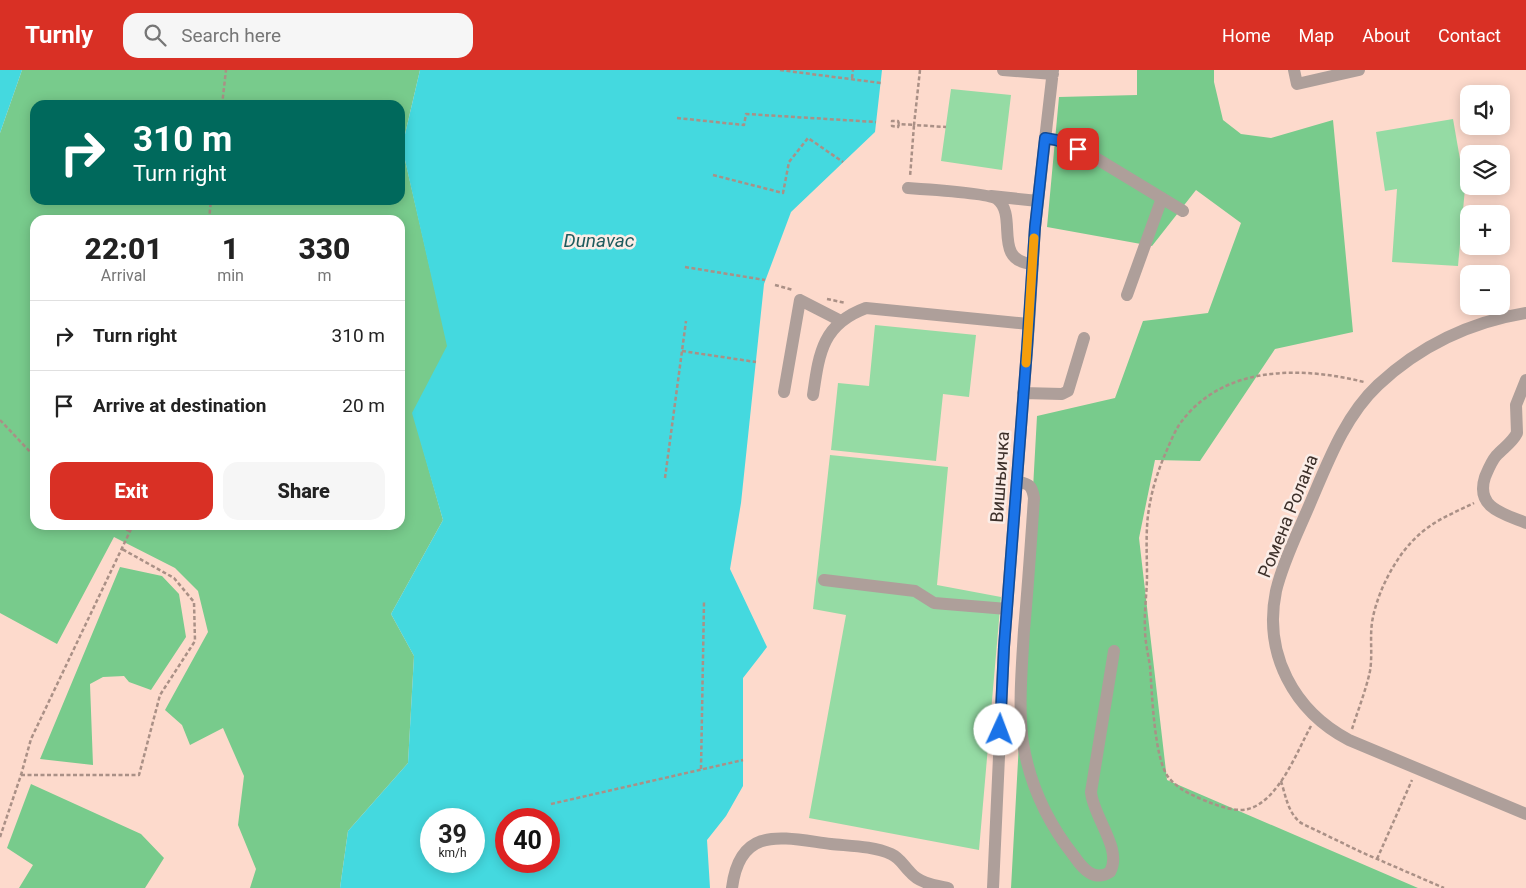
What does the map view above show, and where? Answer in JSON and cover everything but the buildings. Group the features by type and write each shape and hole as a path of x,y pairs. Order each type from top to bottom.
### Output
{"street":[{"path":"1003,70 1053,72"},
{"path":"1294,70 1298,84 1359,70"},
{"name":"Вишњичка","path":"993,888 1004,647 1038,201 1053,72"},
{"path":"1045,138 1056,140 1089,154 1183,211"},
{"path":"908,188 1038,201"},
{"path":"992,196 1002,206 1015,259 1023,263 1033,264"},
{"path":"1127,295 1162,198"},
{"path":"784,392 800,300 841,321"},
{"path":"813,395 818,358 831,330 855,312 866,308 1029,324"},
{"name":"Ромена Ролана","path":"1526,313 1495,319 1443,338 1414,357 1378,385 1365,398 1350,419 1339,440 1287,560 1276,591 1274,629 1278,655 1290,685 1297,696 1329,729 1349,740 1526,814"},
{"path":"1023,393 1062,394 1068,391 1084,338"},
{"path":"1526,380 1516,405 1517,433 1494,459 1483,485 1484,498 1490,506 1497,511 1526,523"},
{"path":"1017,481 1032,487 1034,498 1022,663 1022,729 1026,757 1040,800 1055,830 1080,865 1093,875 1100,876 1110,872 1115,861 1112,848 1094,807 1091,792 1114,651"},
{"path":"824,580 915,591 934,602 1008,610"},
{"path":"732,888 744,851 765,839 782,838 874,849 897,857 917,879 948,888"}],"path":[{"path":"223,100 226,70"},
{"path":"780,70 881,83"},
{"path":"852,79 853,70"},
{"path":"908,188 920,70"},
{"path":"677,118 744,125 746,114 876,122"},
{"path":"891,131 892,119 898,121 899,124"},
{"path":"892,126 898,127 899,124 946,127"},
{"path":"713,175 783,193 789,162 808,138 843,162"},
{"path":"685,267 765,280"},
{"path":"666,478 686,321"},
{"path":"682,351 756,362"},
{"path":"1316,717 1281,781 1265,801 1248,810 1237,810 1219,806 1187,793 1168,777 1163,764 1154,717 1144,628 1147,576 1146,542 1150,503 1160,465 1178,426 1200,402 1219,389 1238,380 1270,373 1299,372 1350,378 1378,385"},
{"path":"0,420 30,452"},
{"path":"1349,740 1370,670 1372,618 1379,596 1389,576 1407,546 1421,532 1438,520 1484,498"},
{"path":"0,837 31,739 130,531"},
{"path":"21,774 139,775 160,695 195,641 194,602 174,578 122,550"},
{"path":"701,769 704,602"},
{"path":"551,804 743,760"},
{"path":"1377,859 1417,768"},
{"path":"1281,781 1290,811 1301,824 1444,888"}],"green space":[{"path":"22,70 420,70 405,134 405,100 30,100 30,205 405,205 405,160 448,346 413,413 443,520 391,614 414,656 408,763 348,831 340,888 250,888 256,869 238,825 244,776 223,728 190,745 182,725 165,710 208,632 198,591 175,568 114,537 57,644 0,613 0,133"},
{"path":"1137,70 1214,70 1214,82 1223,120 1241,134 1271,138 1333,120 1353,332 1275,349 1200,461 1155,460 1139,538 1167,780 1418,888 1011,888 1037,416 1115,398 1143,321 1208,313 1241,223 1196,190 1152,246 1047,227 1059,97 1137,95"},
{"path":"951,89 1011,95 1002,170 941,161"},
{"path":"1453,119 1460,159 1460,195 1464,195 1463,205 1460,205 1458,266 1392,262 1397,189 1385,191 1376,132"},
{"path":"875,325 976,335 969,397 943,394 936,461 831,450 838,383 869,386"},
{"path":"830,455 948,467 937,585 1001,597 979,850 809,818 846,615 813,609"},
{"path":"120,567 162,576 179,594 186,637 151,690 129,682 124,676 103,677 90,684 93,765 40,759"},
{"path":"31,784 141,834 164,858 145,888 19,888 33,865 7,848"}],"water":[{"path":"0,70 22,70 0,133"},
{"name":"Dunavac","path":"420,70 882,70 875,132 791,212 764,284 741,503 730,569 767,647 743,678 743,786 726,816 707,840 710,888 340,888 348,831 408,763 414,656 391,614 443,520 412,413 447,346 405,160 405,134"}],"slow traffic":[{"path":"1026,363 1034,238"}],"route":[{"path":"1000,730 1004,647 1035,227 1045,138 1056,140 1078,149"}]}
